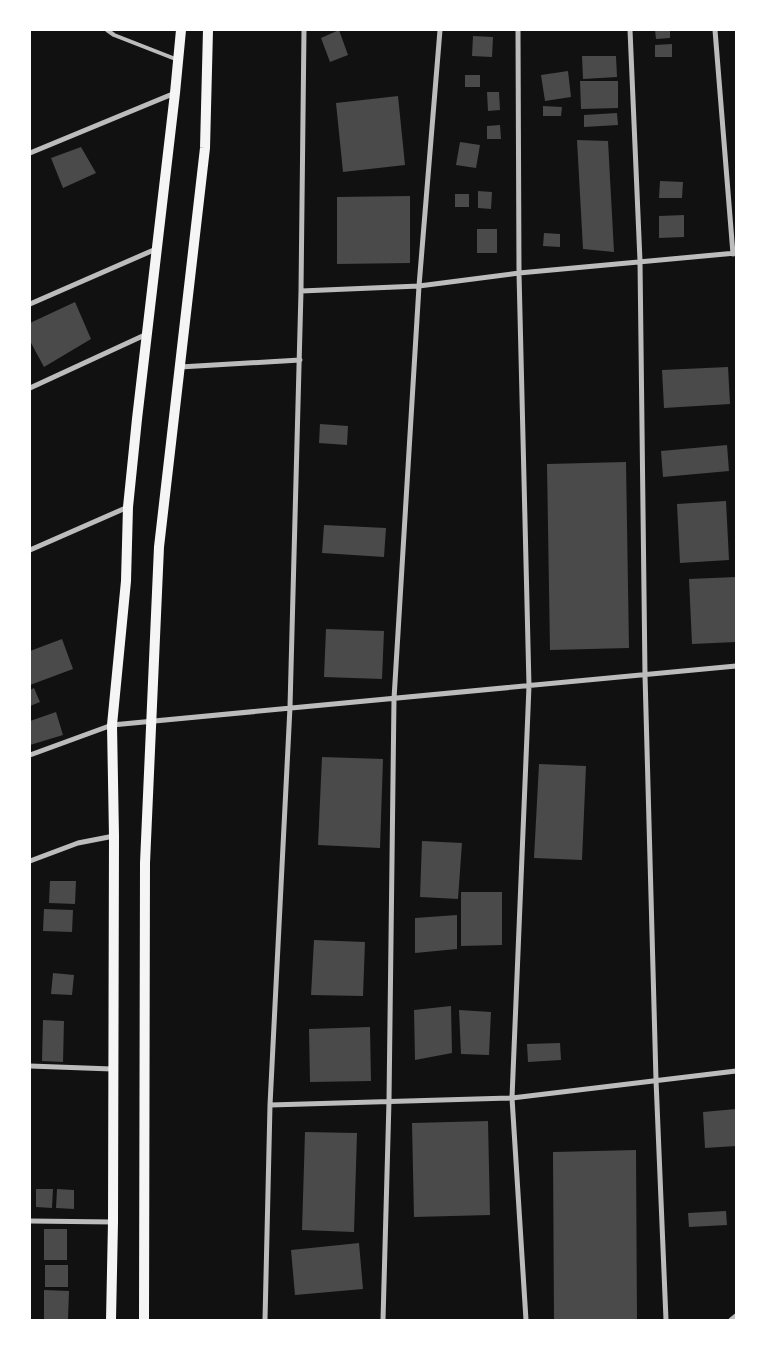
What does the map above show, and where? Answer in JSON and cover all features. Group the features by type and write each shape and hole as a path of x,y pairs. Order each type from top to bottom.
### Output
{"main road":[{"path":"111,1320 114,836 112,725 126,581 128,507 181,30"},
{"path":"144,1320 145,863 159,547 205,148 208,30"}],"street":[{"path":"265,1320 270,1105 290,707 300,360 304,30"},
{"path":"383,1320 394,699 420,286 440,30"},
{"path":"518,30 519,274 530,686 512,1098 526,1320"},
{"path":"630,30 640,261 645,675 656,1080 666,1320"},
{"path":"301,291 420,286 640,261 734,253 715,30"},
{"path":"30,153 175,93"},
{"path":"30,304 156,249"},
{"path":"30,388 148,334"},
{"path":"180,367 300,360"},
{"path":"30,550 128,507"},
{"path":"30,755 112,725 736,666"},
{"path":"30,861 78,844 114,836"},
{"path":"30,1066 112,1069"},
{"path":"270,1105 512,1098 736,1071"},
{"path":"30,1221 113,1222"},
{"path":"731,1320 736,1316"}],"lane":[{"path":"107,30 114,35 178,60"}],"building":[{"path":"339,30 348,55 330,62 321,38"},
{"path":"655,30 670,30 670,38 656,39"},
{"path":"473,36 493,37 492,57 472,56"},
{"path":"672,44 672,57 655,57 655,45"},
{"path":"582,56 616,56 617,77 583,79"},
{"path":"568,71 571,97 545,101 541,75"},
{"path":"465,75 480,75 480,87 465,87"},
{"path":"580,81 618,81 618,108 581,109"},
{"path":"487,92 499,92 500,110 488,111"},
{"path":"398,96 405,165 343,172 336,103"},
{"path":"543,106 562,107 561,116 543,116"},
{"path":"617,113 618,125 584,127 584,115"},
{"path":"500,125 501,139 487,139 487,126"},
{"path":"577,140 608,141 614,252 583,249"},
{"path":"460,142 480,145 476,168 456,165"},
{"path":"81,147 96,173 63,188 51,158"},
{"path":"660,181 683,182 682,198 659,198"},
{"path":"478,191 492,192 491,209 478,208"},
{"path":"455,194 469,194 469,207 455,207"},
{"path":"410,196 410,263 337,264 337,197"},
{"path":"684,215 684,237 659,238 659,216"},
{"path":"477,229 497,229 497,253 477,253"},
{"path":"544,233 560,234 560,247 543,246"},
{"path":"75,302 91,339 44,367 30,341 30,323"},
{"path":"728,367 730,404 664,408 662,370"},
{"path":"320,424 348,426 347,445 319,443"},
{"path":"727,445 729,471 663,477 661,451"},
{"path":"626,462 629,648 550,650 547,464"},
{"path":"726,501 729,560 680,563 677,504"},
{"path":"324,525 386,528 384,557 322,553"},
{"path":"736,577 736,642 692,644 689,579"},
{"path":"326,629 384,631 382,679 324,677"},
{"path":"62,639 73,669 30,685 30,651"},
{"path":"34,688 40,702 30,706 30,690"},
{"path":"56,712 63,735 30,745 30,721"},
{"path":"322,757 383,759 380,848 318,845"},
{"path":"539,764 586,766 582,860 534,858"},
{"path":"422,841 462,843 458,899 420,897"},
{"path":"50,881 76,881 75,904 49,903"},
{"path":"461,892 502,892 502,945 461,946"},
{"path":"44,909 73,910 72,932 43,931"},
{"path":"457,915 457,949 415,953 415,918"},
{"path":"314,940 365,942 363,996 311,995"},
{"path":"53,973 74,975 72,995 51,994"},
{"path":"451,1006 452,1053 415,1060 414,1010"},
{"path":"459,1010 491,1012 489,1055 461,1054"},
{"path":"43,1020 64,1021 63,1062 42,1061"},
{"path":"370,1027 371,1081 310,1082 309,1029"},
{"path":"560,1043 561,1060 528,1062 527,1044"},
{"path":"736,1109 736,1146 705,1148 703,1112"},
{"path":"488,1121 490,1215 414,1217 412,1123"},
{"path":"305,1132 357,1133 354,1232 302,1230"},
{"path":"636,1150 637,1320 554,1320 553,1152"},
{"path":"36,1189 53,1189 52,1208 36,1207"},
{"path":"57,1189 74,1190 74,1209 56,1208"},
{"path":"726,1211 727,1225 689,1227 688,1213"},
{"path":"44,1229 67,1229 67,1260 44,1260"},
{"path":"359,1243 363,1289 295,1295 291,1250"},
{"path":"45,1265 68,1265 68,1287 45,1287"},
{"path":"44,1290 69,1291 68,1319 44,1319"}]}
